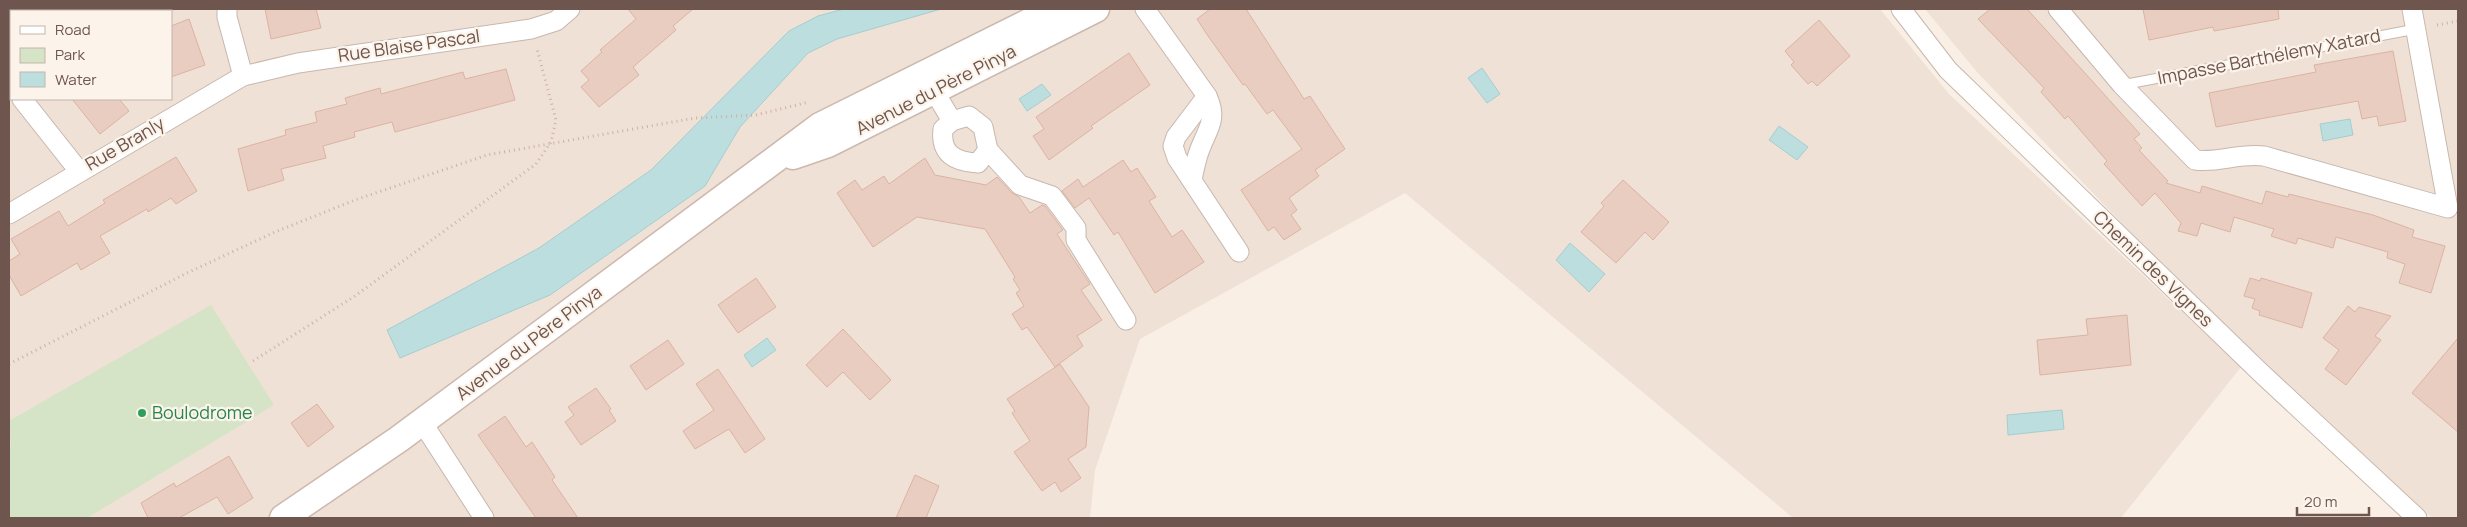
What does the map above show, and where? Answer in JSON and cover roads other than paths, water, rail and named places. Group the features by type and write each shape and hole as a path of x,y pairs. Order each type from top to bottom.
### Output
{"main road":[{"name":"Avenue du Père Pinya","path":"929,83 1055,9"},
{"name":"Avenue du Père Pinya","path":"283,518 422,422 772,164 820,126 929,83 1091,10"}],"street":[{"path":"227,9 226,17 243,76"},
{"name":"Rue Blaise Pascal","path":"243,76 298,63 531,29 556,21 570,9"},
{"path":"1145,9 1207,96 1213,109 1211,126 1199,150 1192,180"},
{"name":"Chemin des Vignes","path":"1901,9 1948,70 2261,373 2417,518"},
{"path":"2058,9 2122,86 2194,160 2206,161 2246,154 2264,156 2448,208 2412,9"},
{"name":"Rue Branly","path":"9,214 243,76"},
{"path":"929,83 952,121"},
{"path":"1207,96 1176,137 1173,146 1177,158 1240,252"},
{"path":"23,100 79,171"},
{"path":"988,150 978,163 967,162 949,154 941,142 943,129 952,121 969,116 983,127 988,150 1020,185 1052,196 1076,228 1076,240 1126,320"},
{"path":"422,422 484,518"}],"lane":[{"name":"Impasse Barthélemy Xatard","path":"2122,86 2416,29"}],"water":[{"path":"844,9 941,9 837,39 808,53 740,127 705,186 550,295 400,358 387,330 539,248 651,170 789,31 818,16"},
{"path":"1482,68 1500,94 1487,103 1468,78"},
{"path":"1042,84 1051,95 1027,111 1019,99"},
{"path":"2350,119 2353,135 2323,141 2320,124"},
{"path":"1779,126 1808,147 1797,160 1769,140"},
{"path":"1570,243 1605,274 1589,292 1556,260"},
{"path":"767,338 776,350 752,367 744,355"},
{"path":"2062,410 2064,429 2008,435 2007,415"}],"place":[{"name":"Boulodrome","path":"142,413"}]}
